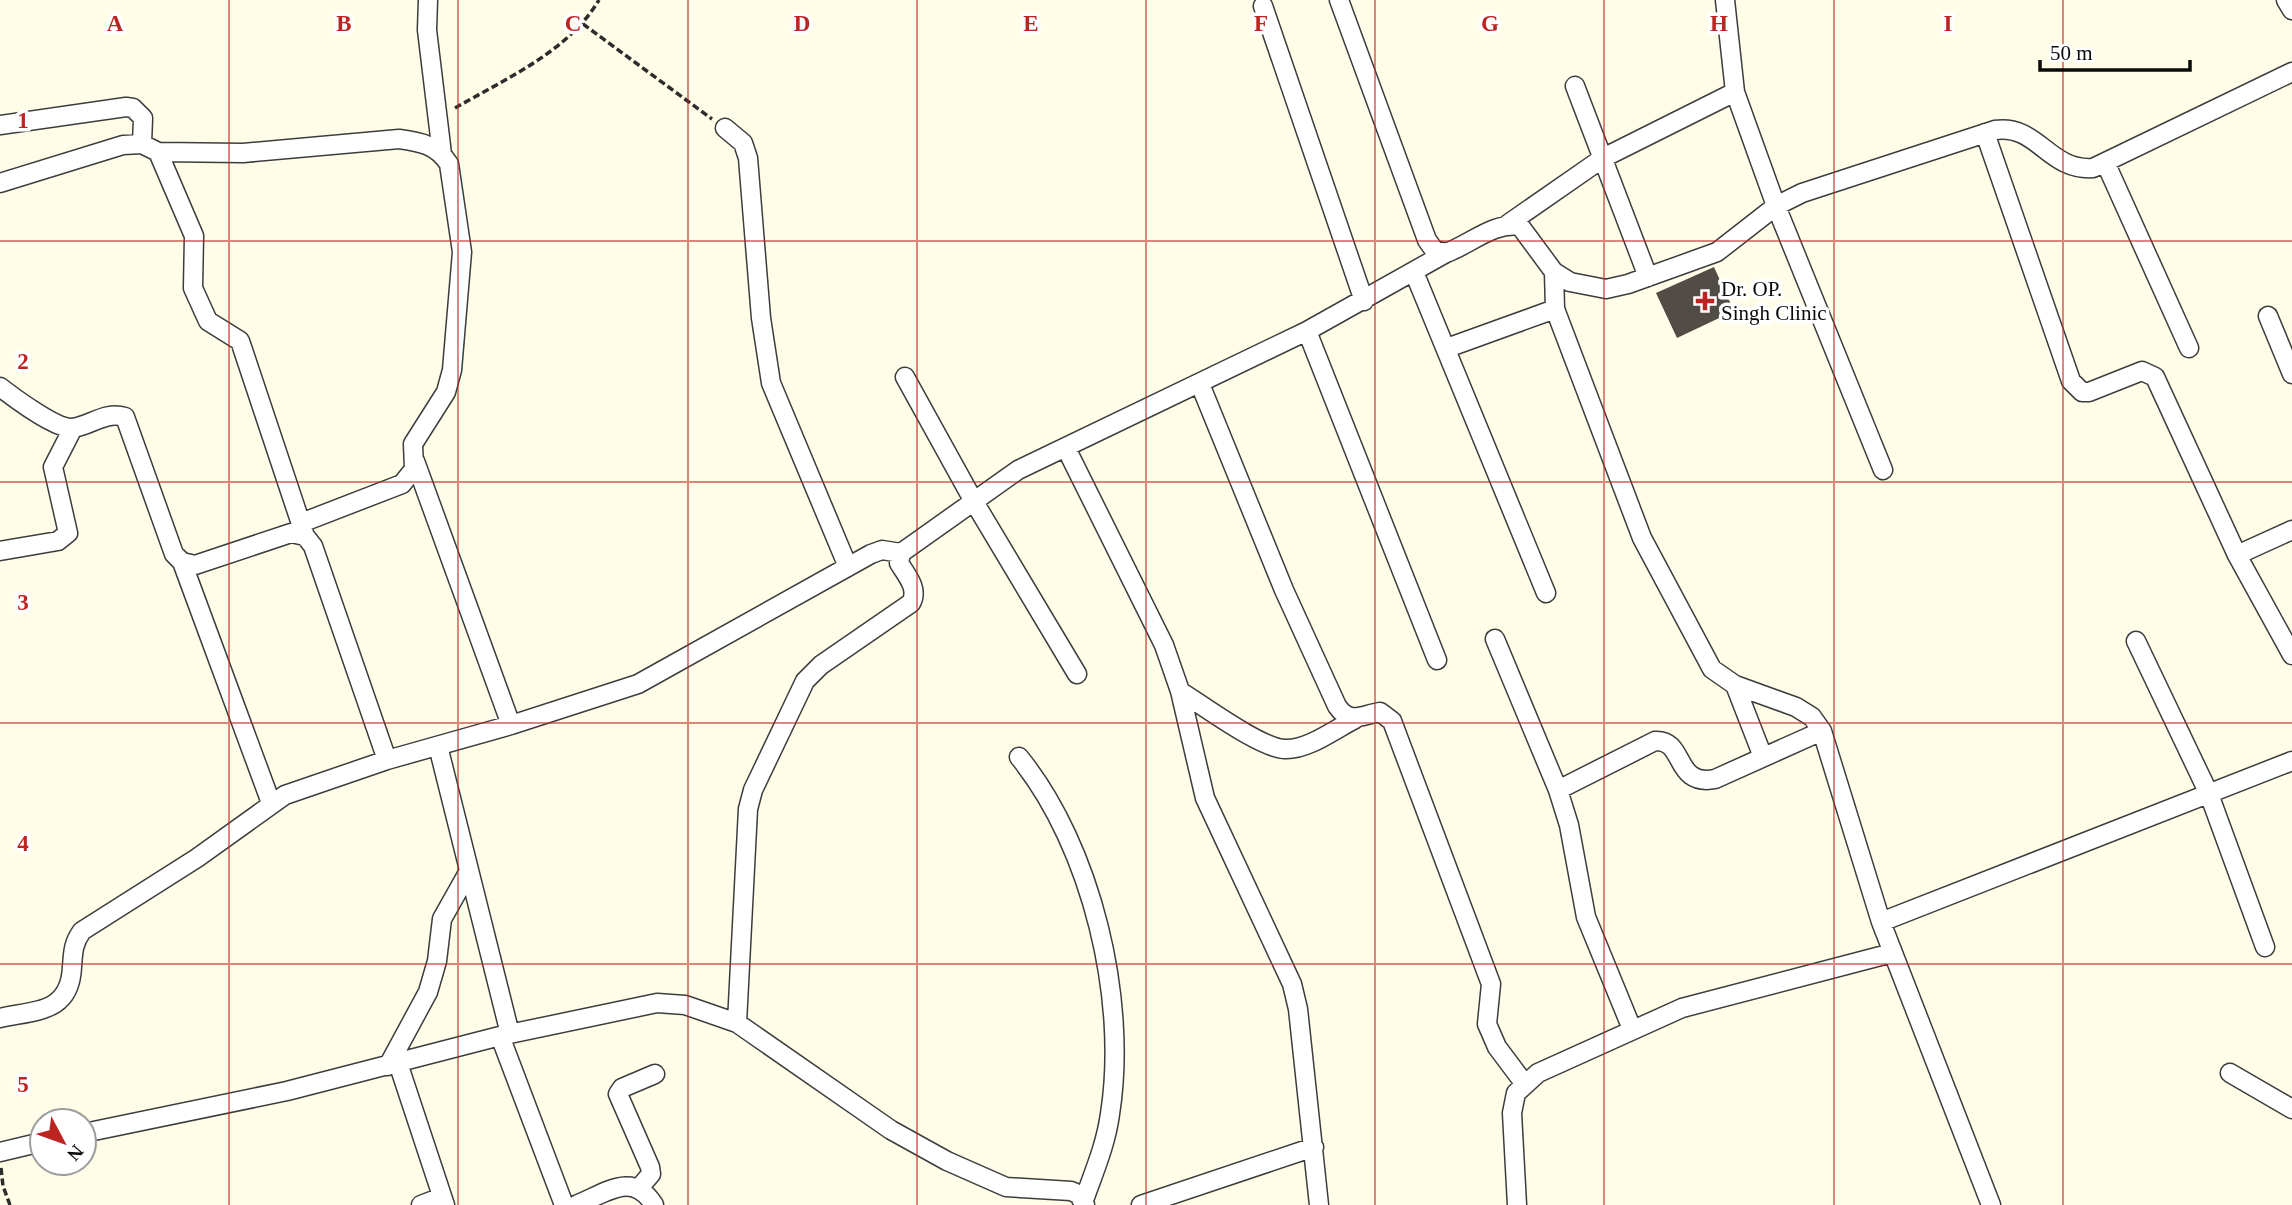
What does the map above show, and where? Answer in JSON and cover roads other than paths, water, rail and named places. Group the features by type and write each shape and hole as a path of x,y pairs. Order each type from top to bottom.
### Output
{"street":[{"path":"428,0 426,30 442,154 452,175 462,244 450,383 441,402 413,444 415,461 511,725"},
{"path":"1339,0 1427,240 1434,250 1446,253"},
{"path":"1725,0 1735,92 1776,206 1883,470"},
{"path":"2286,0 2292,10"},
{"path":"1263,6 1364,301"},
{"path":"1508,224 1520,226 1529,235 1554,272 1570,282 1606,289 1717,252 1776,206 1802,192 1985,133 2010,128 2023,133 2063,164 2078,169 2106,164 2292,72"},
{"path":"1575,86 1648,277"},
{"path":"0,1018 60,1002 67,995 71,982 73,948 82,931 197,859 271,803 300,789 387,760 511,725 657,675 848,567 882,550 901,552 1018,470 1199,384 1364,301 1446,253 1508,224 1603,158 1735,92"},
{"path":"0,125 126,107 133,108 143,118 150,148 194,236 194,288 208,321 240,341 303,529 313,546 387,760"},
{"path":"724,128 743,143 748,158 759,294 771,383 848,567"},
{"path":"1985,133 2071,381 2081,392 2089,392 2142,371 2155,377 2237,555 2292,655"},
{"path":"0,183 123,145 243,153 400,139 425,144 442,154"},
{"path":"2106,164 2189,348"},
{"path":"1413,272 1447,348 1546,593"},
{"path":"1554,272 1555,309 1642,538 1712,669 1735,685 1796,707 1812,717 1822,731 1892,953 1991,1205"},
{"path":"1447,348 1555,309"},
{"path":"2268,316 2292,374"},
{"path":"1307,331 1437,660"},
{"path":"905,377 973,500 1077,674"},
{"path":"1199,384 1284,590 1332,694 1342,712 1355,719"},
{"path":"0,387 54,423 73,428 110,414 125,416 174,554 182,562 271,803"},
{"path":"0,551 58,541 68,533 53,467 73,428"},
{"path":"1066,448 1164,645 1180,691 1205,798 1292,984 1298,1009 1319,1205"},
{"path":"182,562 195,565 303,529 395,489 409,477 415,461"},
{"path":"2237,555 2292,530"},
{"path":"737,1023 748,809 753,790 805,681 821,666 911,603 915,596 914,587 900,563 901,552"},
{"path":"1494,639 1558,790 1569,825 1586,917 1632,1029"},
{"path":"2136,641 2209,794 2264,947"},
{"path":"1735,685 1763,757"},
{"path":"1180,691 1262,742 1284,750 1300,747 1355,719 1380,712 1392,721 1491,984 1487,1024 1524,1083"},
{"path":"1558,790 1655,741 1664,740 1671,745 1686,772 1694,779 1704,781 1715,779 1822,731"},
{"path":"438,746 505,1035 564,1205"},
{"path":"98,1130 179,1115 393,1065 505,1035 657,1003 685,1005 737,1023 891,1130 935,1156 1006,1187 1071,1191 1084,1203 1104,1142 1112,1094 1113,1026 1108,955 1058,814 1041,784 1019,757"},
{"path":"1881,922 2292,761"},
{"path":"421,1205 444,1201 393,1065 428,992 437,961 439,928 444,912 469,871"},
{"path":"1517,1205 1512,1113 1516,1093 1538,1073 1632,1029 1704,1001 1892,953"},
{"path":"640,1187 651,1174 650,1167 618,1094 622,1088 655,1073"},
{"path":"2231,1073 2292,1109"},
{"path":"0,1152 28,1145"},
{"path":"1141,1205 1314,1147"},
{"path":"576,1205 629,1185 640,1187 654,1205"}],"place":[{"name":"Dr. OP. Singh Clinic","path":"1705,301"}]}
